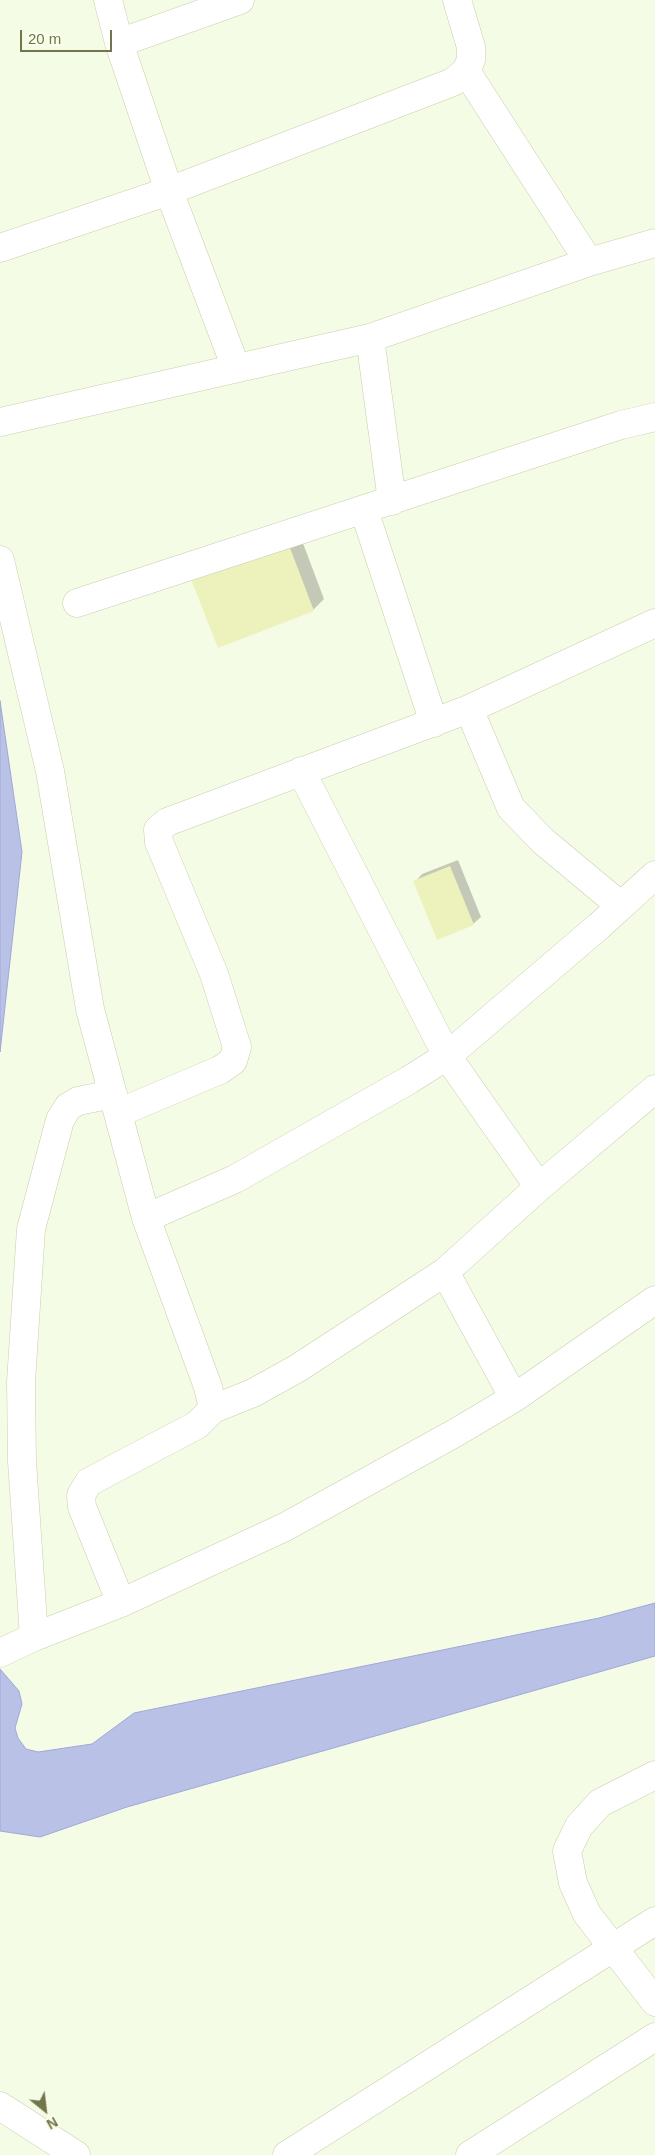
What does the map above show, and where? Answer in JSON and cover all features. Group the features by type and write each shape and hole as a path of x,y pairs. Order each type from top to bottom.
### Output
{"street":[{"path":"108,0 120,43 169,190 236,368"},
{"path":"120,43 240,0"},
{"path":"0,248 169,190 453,82 466,71 471,60 472,47 457,0"},
{"path":"466,71 589,262"},
{"path":"0,422 370,338 589,262 655,243"},
{"path":"370,338 392,501"},
{"path":"77,603 621,425 655,417"},
{"path":"364,510 434,722"},
{"path":"0,560 50,771 90,1009 146,1218 208,1386 213,1409"},
{"path":"655,623 469,709 167,822 158,830 159,842 214,974 237,1047 233,1061 220,1070 115,1104 78,1101 68,1107 60,1120 31,1229 21,1382 22,1462 19,1644 120,1603 285,1527 455,1434 514,1398 655,1300"},
{"path":"469,709 511,808 544,841 621,906"},
{"path":"301,771 447,1056 539,1187"},
{"path":"146,1218 235,1179 409,1080 447,1056 655,875"},
{"path":"120,1603 82,1507 81,1495 90,1482 197,1425 213,1409 253,1393 298,1368 445,1272 539,1187 655,1089"},
{"path":"445,1272 514,1398"},
{"path":"655,1775 600,1803 579,1826 567,1851 573,1883 587,1914 655,2002"},
{"path":"287,2155 655,1921"},
{"path":"470,2155 655,2037"},
{"path":"0,2106 76,2155"}],"water":[{"path":"0,701 22,852 0,1052"},
{"path":"655,1603 655,1656 127,1807 40,1837 0,1831 0,1669 19,1691 22,1704 15,1728 18,1738 26,1749 38,1752 92,1744 134,1713 599,1618"}],"building":[{"path":"287,540 314,611 218,648 190,577"},
{"path":"450,866 474,925 437,940 413,881"}]}
